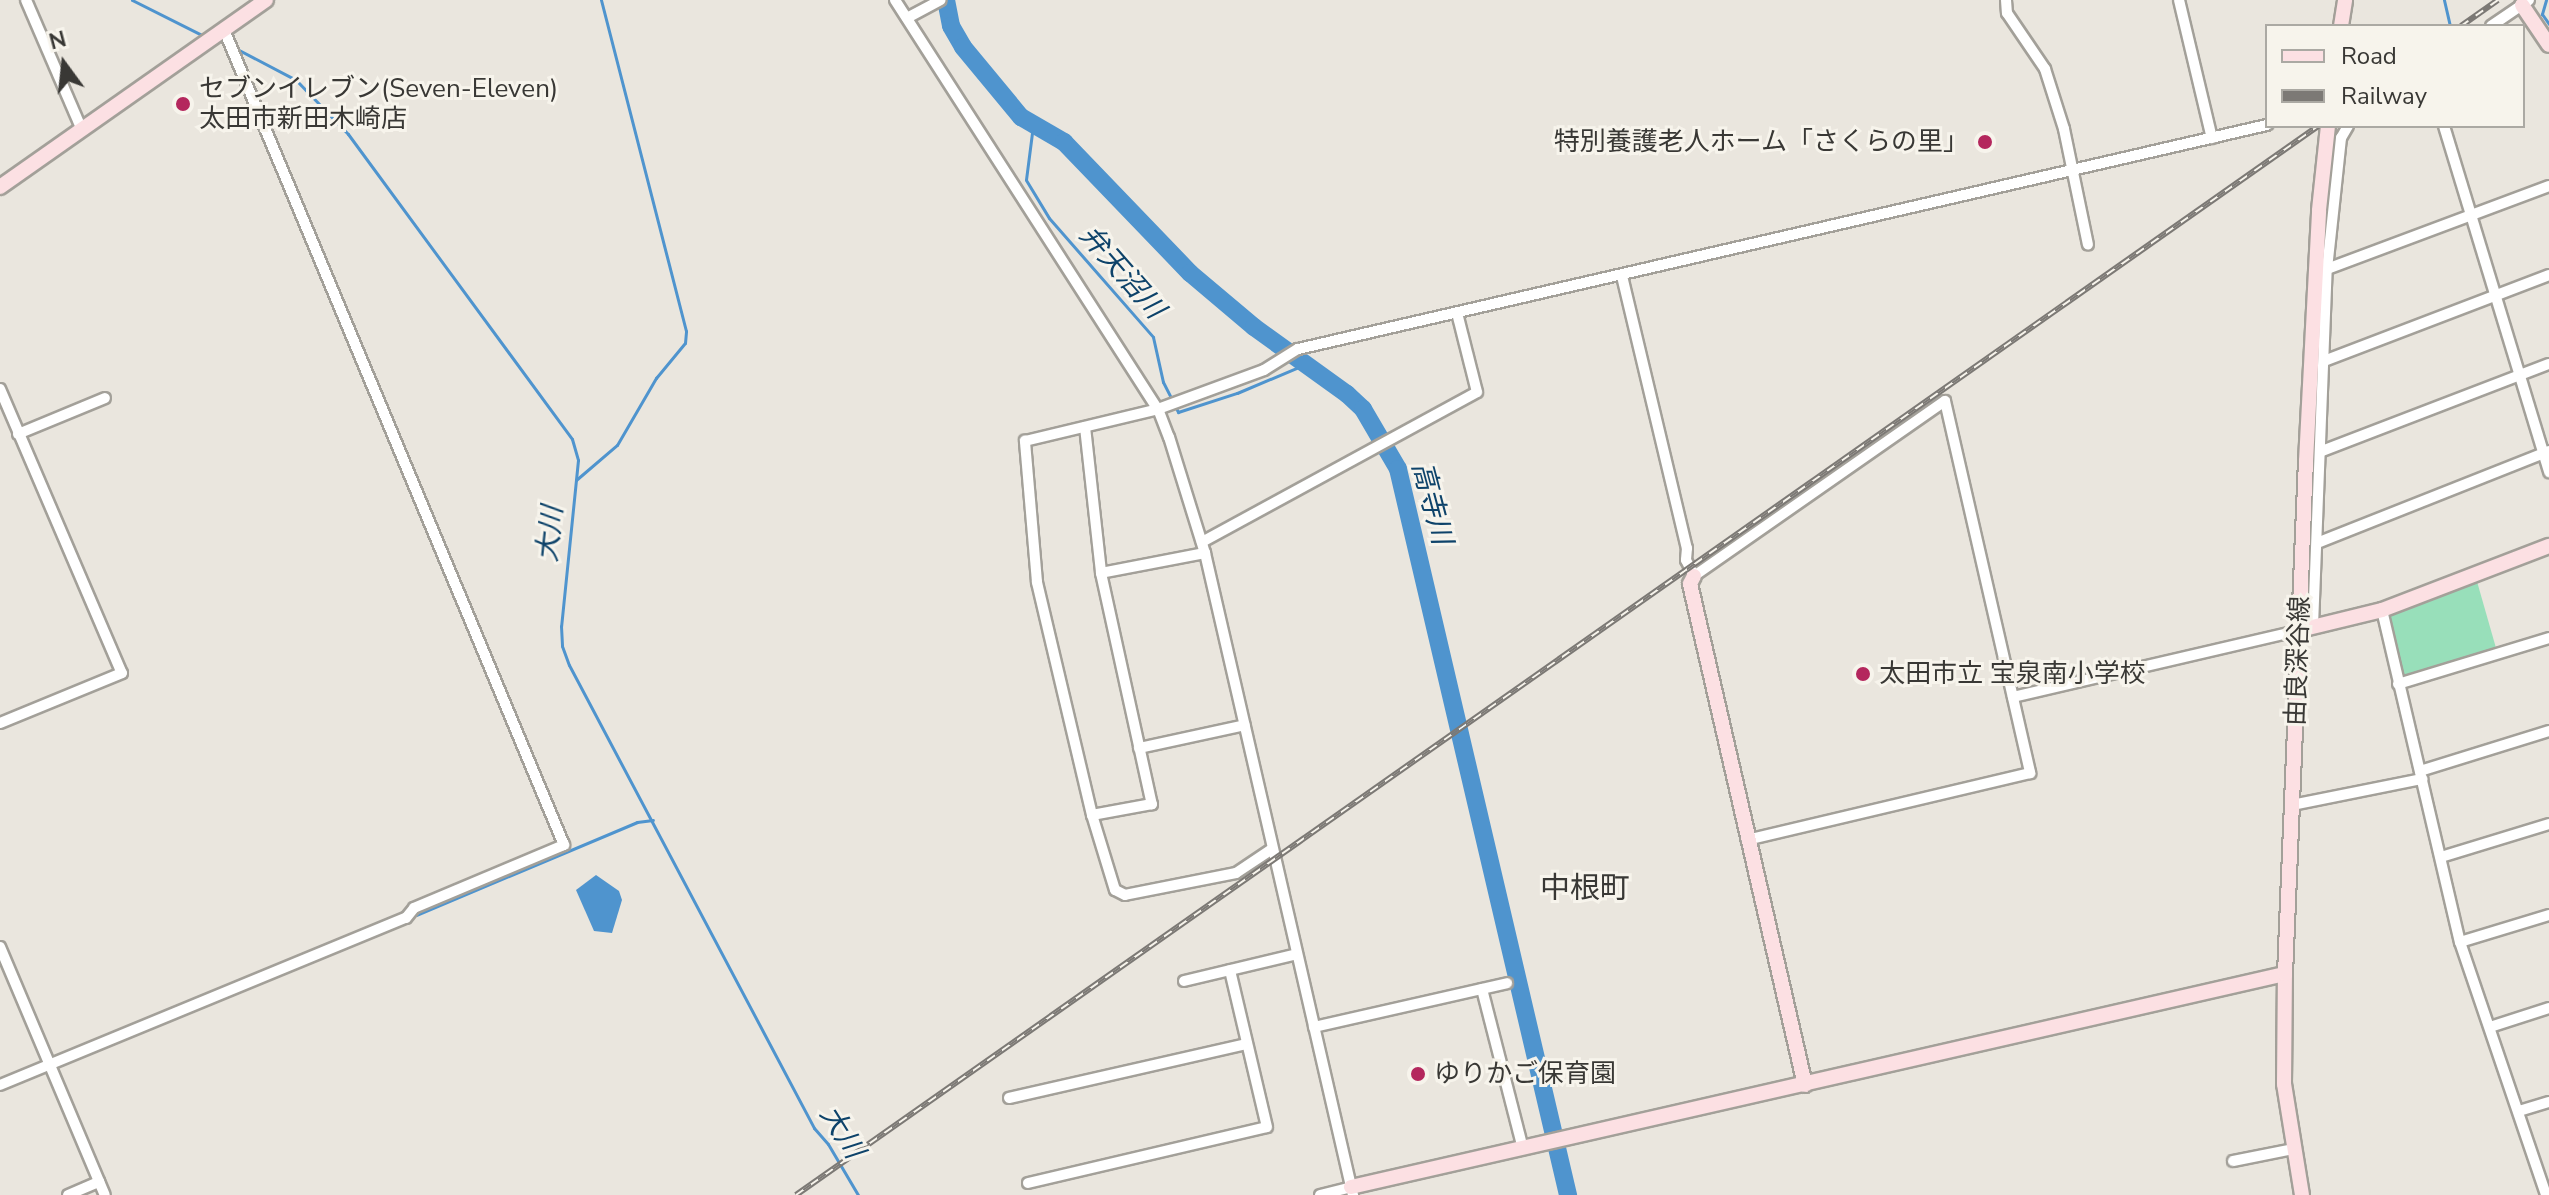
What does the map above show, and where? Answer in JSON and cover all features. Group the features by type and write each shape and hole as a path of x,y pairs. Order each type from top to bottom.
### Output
{"street":[{"path":"26,0 82,130"},
{"path":"0,187 266,0"},
{"path":"895,0 1158,409 1188,486 1352,1191"},
{"path":"907,18 941,0"},
{"path":"2006,0 2007,13 2045,69 2072,169 2088,245"},
{"path":"2179,0 2212,138"},
{"path":"2341,24 2345,0"},
{"path":"2494,24 2525,2 2549,45"},
{"path":"0,1085 406,918 414,908 564,845 218,34"},
{"path":"1272,849 1236,873 1125,895 1115,890 1092,815 1037,582 1025,441 1158,409 1264,370 1298,349 2265,125"},
{"name":"由良深谷線","path":"2302,1195 2284,1084 2285,974 2292,805 2306,628 2319,210 2328,128"},
{"path":"2306,628 2317,543 2327,269 2341,138 2347,128"},
{"path":"2445,128 2546,452 2549,472"},
{"path":"2327,269 2549,186"},
{"path":"2324,361 2549,275"},
{"path":"1622,276 1687,548 1686,560 1694,576"},
{"path":"1101,573 1204,547 1477,392 1457,313"},
{"path":"2322,451 2549,364"},
{"path":"0,389 122,673 0,723"},
{"path":"18,434 105,398"},
{"path":"1747,840 2030,773 1945,401 1694,576 1690,584 1747,840 1805,1085"},
{"path":"1085,427 1101,573 1152,804 1092,815"},
{"path":"2317,543 2546,452"},
{"path":"2013,697 2382,610 2549,546"},
{"path":"2382,610 2460,942 2546,1195"},
{"path":"2398,684 2549,638"},
{"path":"1139,748 1245,725"},
{"path":"2292,805 2421,775 2549,731"},
{"path":"2441,857 2549,824"},
{"path":"2460,942 2549,915"},
{"path":"0,947 105,1195"},
{"path":"1184,981 1297,954"},
{"path":"1028,1183 1267,1127 1230,970"},
{"path":"1320,1195 1352,1191 2285,974"},
{"path":"1314,1027 1507,983"},
{"path":"1482,989 1523,1149"},
{"path":"2490,1027 2549,1008"},
{"path":"1009,1098 1247,1044"},
{"path":"2519,1111 2549,1102"},
{"path":"2233,1161 2293,1149"},
{"path":"68,1195 99,1182"}],"green space":[{"path":"2476,578 2496,648 2401,676 2386,612"}],"water":[{"path":"596,875 619,891 622,900 612,933 594,931 576,890"}],"waterway":[{"name":"大川","path":"132,0 204,36"},
{"path":"576,480 617,445 656,378 685,343 686,331 601,0"},
{"name":"高寺川","path":"946,0 951,26 963,47 1021,117 1064,142 1190,273 1254,327 1347,394 1363,409 1398,469 1568,1195"},
{"path":"2444,0 2450,24"},
{"path":"2546,0 2542,14 2549,24"},
{"name":"大川","path":"237,49 296,80 348,134 572,439 578,460 561,626 562,646 569,665 814,1128 828,1144 858,1195"},
{"name":"弁天沼川","path":"1033,125 1026,180 1049,218 1153,337 1163,382 1172,400"},
{"name":"弁天沼川","path":"1175,406 1178,412 1237,393 1306,364"},
{"path":"416,915 637,822 653,820"}],"railway":[{"path":"2464,24 2498,0"},
{"path":"796,1195 2315,128"}],"place":[{"name":"セブンイレブン(Seven-Eleven) 太田市新田木崎店","path":"183,104"},
{"name":"特別養護老人ホーム「さくらの里」","path":"1985,142"},
{"name":"太田市立 宝泉南小学校","path":"1863,674"},
{"name":"ゆりかご保育園","path":"1418,1074"}],"district":[{"name":"中根町","path":"1585,889"}]}
